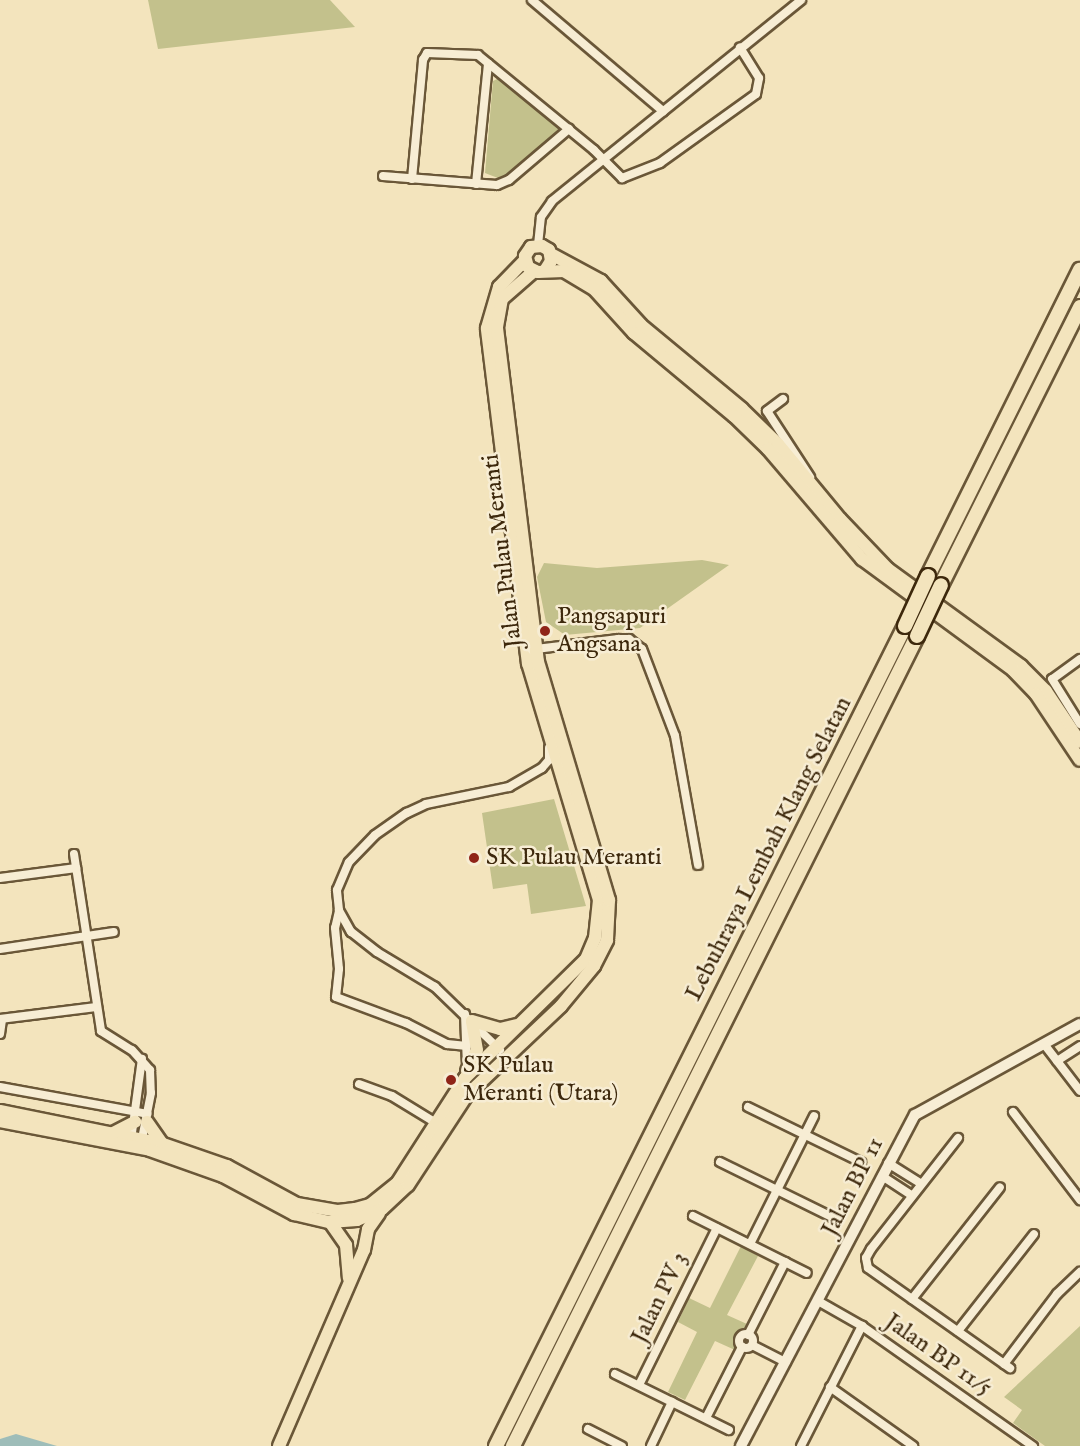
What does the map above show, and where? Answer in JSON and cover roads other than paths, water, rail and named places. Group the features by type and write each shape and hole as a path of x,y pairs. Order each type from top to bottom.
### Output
{"highway":[{"name":"Lebuhraya Lembah Klang Selatan","path":"496,1446 1080,270"},
{"name":"Lebuhraya Lembah Klang Selatan","path":"513,1446 1080,307"}],"main road":[{"path":"538,245 601,281 641,325 742,409 888,569 1021,666 1046,692 1080,742"},
{"name":"Jalan Pulau Meranti","path":"0,1111 112,1133 223,1176 294,1214 330,1222 357,1220 382,1209 413,1178 466,1095 523,1023 586,959 600,918 589,862 547,735 528,664 487,328 499,287 525,260 528,249 538,245"},
{"path":"540,270 551,254"},
{"path":"525,260 540,270 564,271 594,289 634,333 734,416 768,449 862,559 1013,670 1036,694 1080,760"},
{"name":"Jalan Pulau Meranti","path":"0,1120 136,1142 162,1144 227,1166 297,1204 338,1211 370,1205 385,1195 404,1174 466,1075 501,1051 581,984 602,953 610,918 599,859 552,712 536,649 496,315 502,299 540,270"},
{"path":"468,1018 500,1029 523,1023"},
{"path":"466,1075 477,1050 468,1018"},
{"path":"112,1133 141,1118 162,1144"},
{"path":"279,1446 349,1279 364,1250 368,1228 382,1209"},
{"path":"330,1222 339,1230 346,1245 349,1279"},
{"path":"284,1432 284,1446"}],"street":[{"path":"532,0 663,111"},
{"path":"538,245 546,209 603,159 801,0"},
{"path":"411,179 423,60 427,53 478,55 568,129 622,178 650,169 703,135 756,94 759,78 740,48"},
{"path":"476,184 488,64"},
{"path":"383,176 497,185 509,180 568,129"},
{"path":"783,399 767,411 805,466 812,484"},
{"path":"536,649 618,639 629,639 642,649 675,736 698,865"},
{"path":"1080,659 1052,680 1080,724"},
{"path":"467,1046 447,1044 406,1023 336,997 339,969 335,928 339,910 341,876 375,835 417,807 509,787 536,773 549,760 547,735"},
{"path":"74,854 101,1031 142,1059 141,1118 136,1142"},
{"path":"0,878 76,868"},
{"path":"339,910 363,943 435,987 501,1051"},
{"path":"0,949 114,933"},
{"path":"0,1034 1,1019 96,1007"},
{"path":"466,1075 468,1018"},
{"name":"Jalan BP 11","path":"741,1446 907,1127 925,1107 1080,1024"},
{"path":"1044,1044 1080,1091"},
{"path":"1058,1061 1080,1046"},
{"path":"359,1084 392,1096 436,1123"},
{"path":"0,1087 141,1118"},
{"path":"748,1107 861,1162"},
{"path":"1012,1113 1080,1200"},
{"path":"750,1244 814,1116"},
{"path":"958,1138 920,1183 871,1249 866,1258 868,1268 1007,1366 1057,1294 1080,1272"},
{"path":"720,1162 836,1219"},
{"path":"888,1163 920,1183"},
{"path":"882,1176 911,1195"},
{"path":"912,1299 1000,1187"},
{"path":"693,1216 807,1273"},
{"name":"Jalan PV 3","path":"639,1385 717,1228"},
{"path":"958,1331 1034,1234"},
{"path":"752,1345 748,1335 784,1262"},
{"name":"Jalan BP 11/5","path":"818,1300 862,1326 1033,1446"},
{"path":"801,1446 862,1326"},
{"path":"706,1418 742,1347 740,1337 748,1335"},
{"path":"742,1347 752,1345 786,1362"},
{"path":"615,1374 729,1430"},
{"path":"830,1387 912,1446"},
{"path":"651,1446 672,1402"},
{"path":"588,1429 622,1446"}],"water":[{"path":"16,1434 57,1446 0,1446 0,1439"}],"place":[{"name":"Pangsapuri Angsana","path":"545,631"},
{"name":"SK Pulau Meranti","path":"474,858"},
{"name":"SK Pulau Meranti (Utara)","path":"451,1080"}]}
